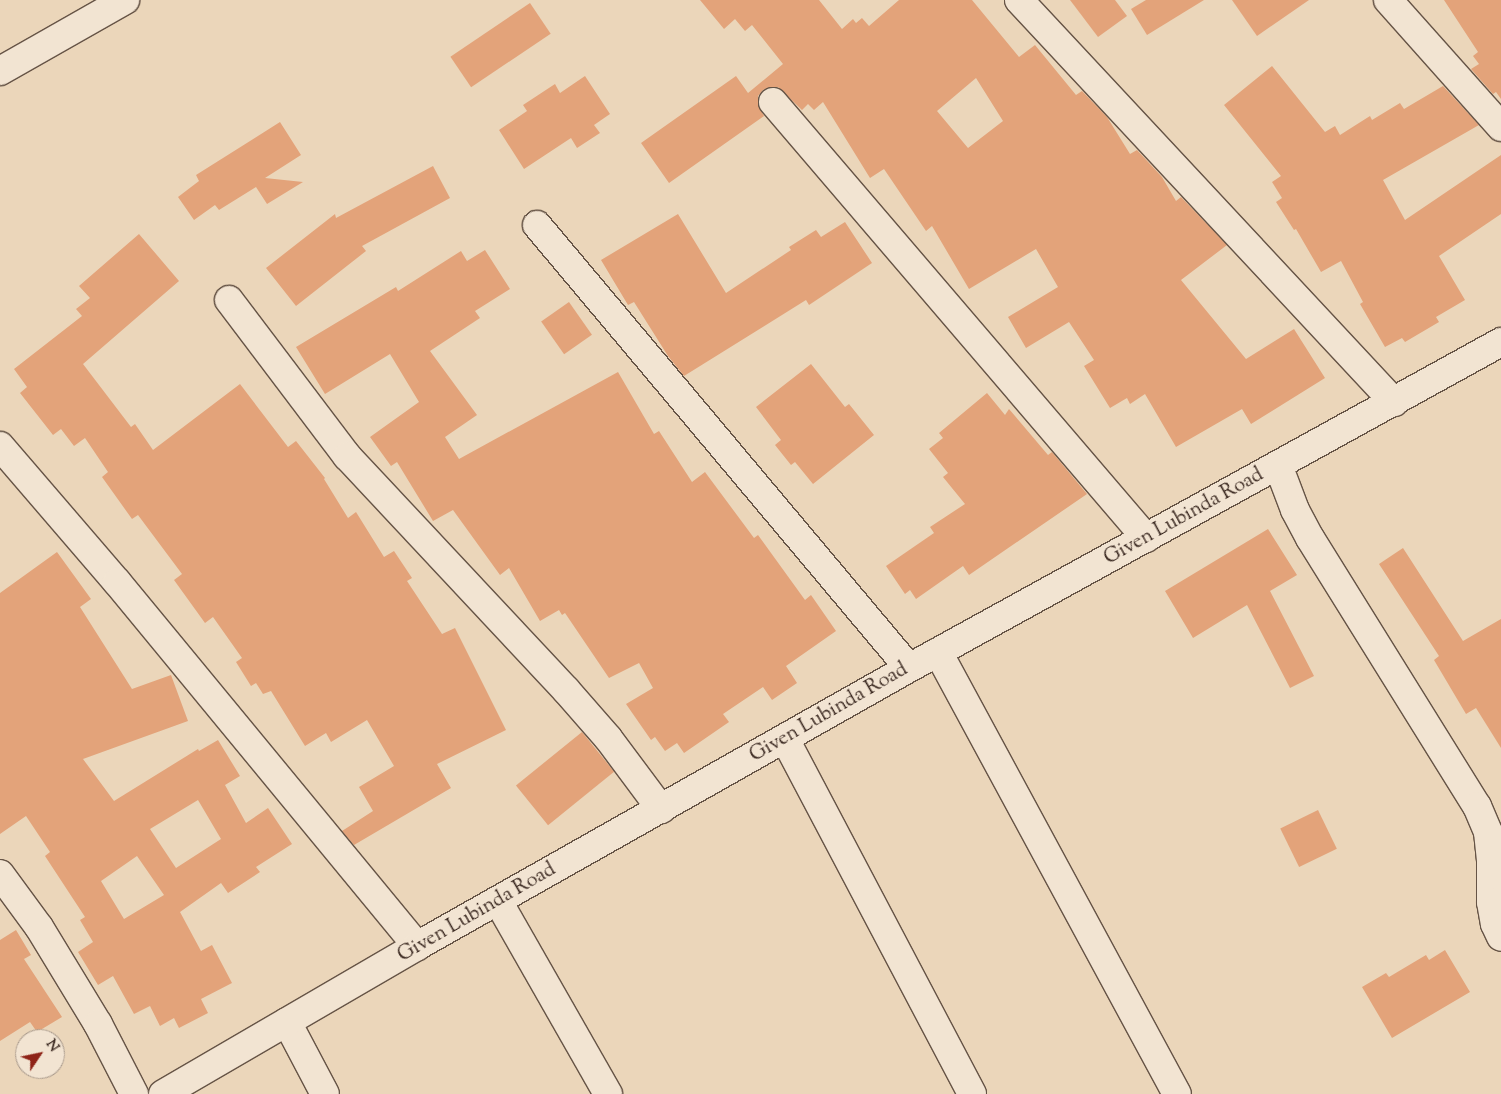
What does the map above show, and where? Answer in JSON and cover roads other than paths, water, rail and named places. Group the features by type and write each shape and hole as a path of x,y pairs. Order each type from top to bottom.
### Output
{"street":[{"path":"0,70 125,0"},
{"path":"1019,0 1394,402"},
{"path":"1388,0 1501,127"},
{"path":"773,102 1146,538"},
{"path":"537,226 910,668"},
{"path":"229,300 348,456 566,690 608,738 661,809"},
{"name":"Given Lubinda Road","path":"163,1094 418,946 938,652 1501,342"},
{"path":"0,446 129,596 418,946"},
{"path":"1278,465 1295,510 1310,538 1477,806 1488,832 1491,860 1491,902 1495,924 1501,937"},
{"path":"938,652 1177,1094"},
{"path":"784,739 972,1094"},
{"path":"0,874 39,927 98,1024 134,1094"},
{"path":"498,901 608,1094"},
{"path":"287,1022 325,1094"}]}
